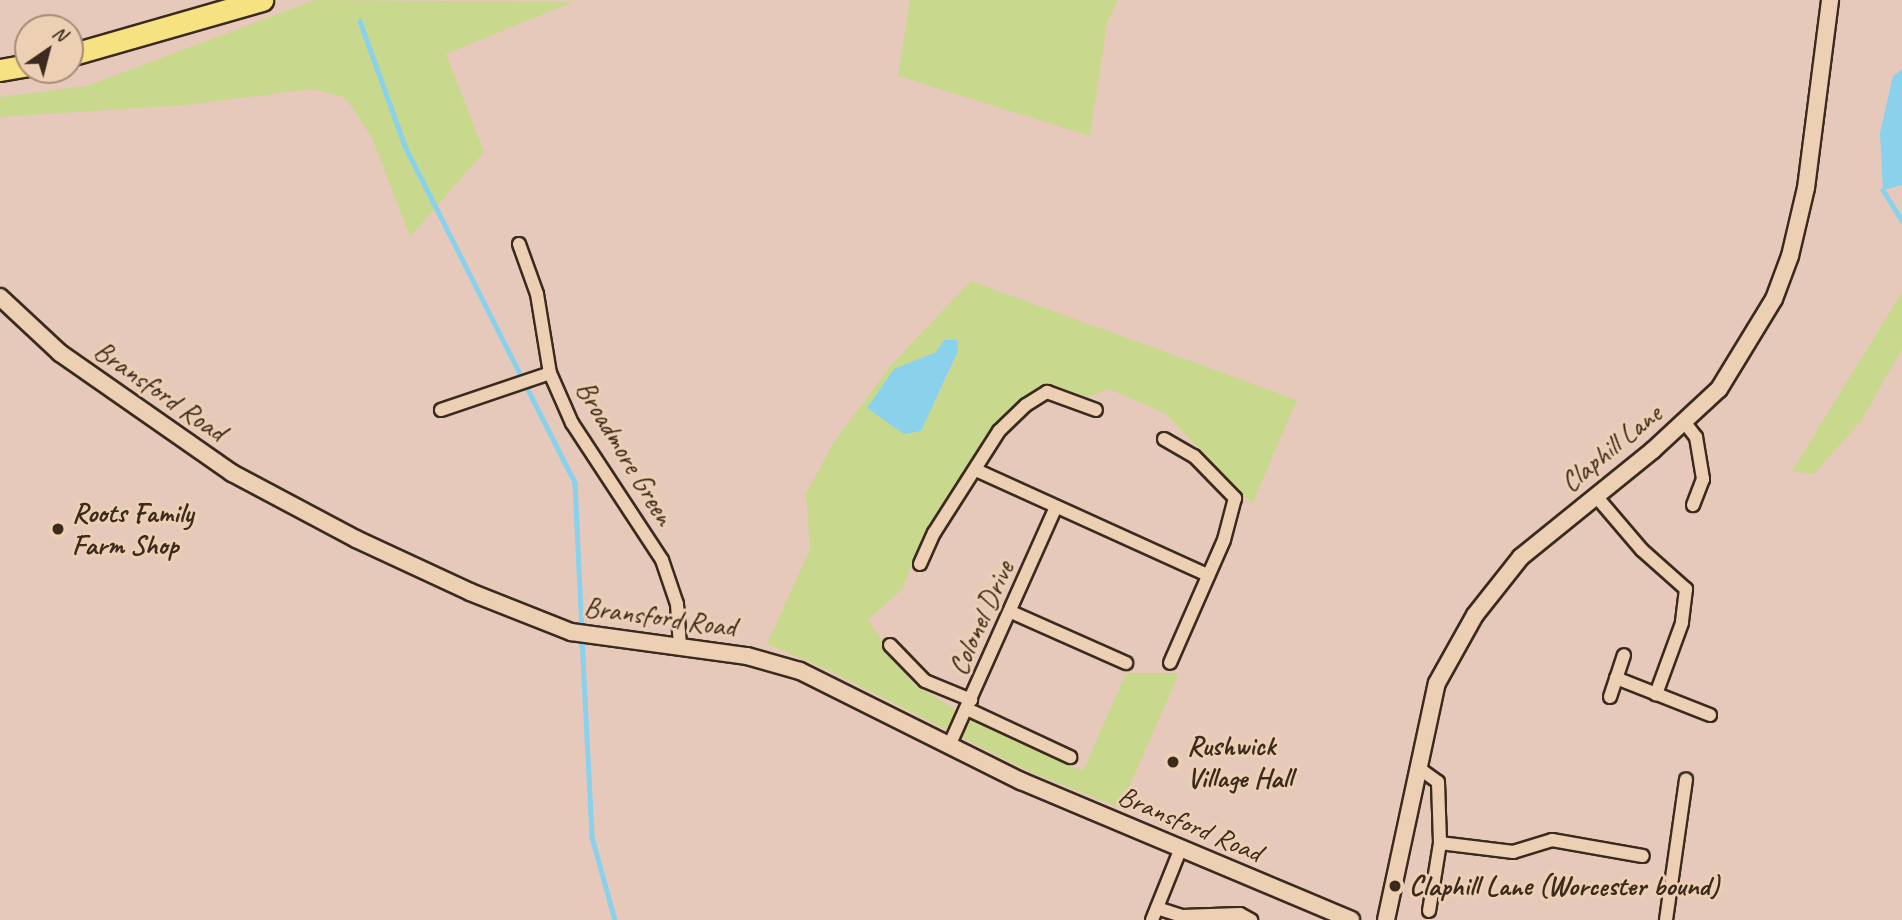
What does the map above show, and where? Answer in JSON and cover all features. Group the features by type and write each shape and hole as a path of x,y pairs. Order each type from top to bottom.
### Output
{"highway":[{"path":"84,51 262,0"}],"street":[{"name":"Claphill Lane","path":"1386,920 1437,683 1475,615 1521,556 1685,423 1719,389 1746,350 1774,299 1790,256 1806,188 1830,0"},
{"name":"Broadmore Green","path":"519,243 537,294 550,373 572,423 663,560 677,604 680,646"},
{"name":"Bransford Road","path":"0,297 60,353 151,420 232,473 356,539 470,592 571,632 680,646 782,664 949,746 1351,920"},
{"path":"441,410 550,373"},
{"path":"920,564 934,533 994,439 1026,405 1047,392 1097,410"},
{"path":"1685,423 1696,437 1703,479 1693,505"},
{"path":"1164,439 1194,456 1235,498 1224,540 1170,663"},
{"path":"976,470 1055,509 1208,575"},
{"path":"1595,495 1642,550 1686,589 1682,623 1656,694"},
{"name":"Colonel Drive","path":"949,746 1055,509"},
{"path":"1011,612 1126,663"},
{"path":"890,645 925,681 1070,757"},
{"path":"1610,697 1624,655"},
{"path":"1616,678 1710,715"},
{"path":"1420,769 1438,782 1440,843 1429,911"},
{"path":"1666,920 1686,779"},
{"path":"1440,843 1513,852 1552,841 1643,856"},
{"path":"1181,848 1154,914 1240,914 1251,920"}],"green space":[{"path":"315,0 573,2 446,54 484,152 410,237 372,138 346,98 313,89 184,105 0,117 0,97 87,86"},
{"path":"910,0 1118,0 1107,23 1090,136 898,76"},
{"path":"971,281 1297,400 1252,504 1166,414 1109,389 1088,397 1044,382 985,436 921,541 903,588 868,620 912,683 975,721 1083,771 1126,673 1179,673 1120,808 1030,772 826,669 767,644 810,549 806,493 834,442 890,366","holes":["958,351 934,405 867,408 894,369 936,352"]},
{"path":"1902,292 1902,349 1861,421 1814,474 1792,471"}],"water":[{"path":"1902,69 1902,185 1883,190 1880,133 1893,76"},
{"path":"944,340 957,340 958,351 921,431 904,434 867,408 894,369 936,352"}],"waterway":[{"path":"360,21 405,146 575,483 582,629"},
{"path":"1883,190 1902,221"},
{"path":"582,638 592,837 615,920"}],"place":[{"name":"Roots Family Farm Shop","path":"58,529"},
{"name":"Rushwick Village Hall","path":"1173,762"},
{"name":"Claphill Lane (Worcester bound)","path":"1395,886"}]}
